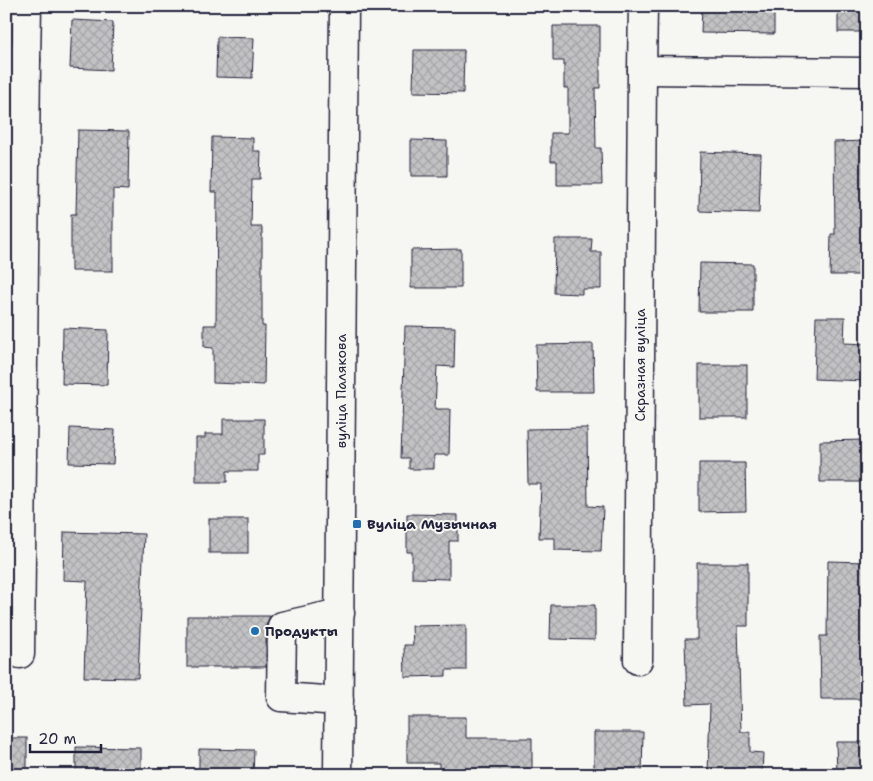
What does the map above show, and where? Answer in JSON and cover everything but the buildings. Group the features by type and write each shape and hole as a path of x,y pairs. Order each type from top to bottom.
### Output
{"street":[{"path":"20,654 16,59 27,6"},
{"name":"вуліца Палякова","path":"338,775 344,6"},
{"name":"Скразная вуліца","path":"638,660 643,6"},
{"path":"642,70 867,72"},
{"path":"339,701 281,697 282,626 340,612"}],"place":[{"name":"Вуліца Музычная","path":"357,524"},
{"name":"Продукты","path":"255,631"}]}
